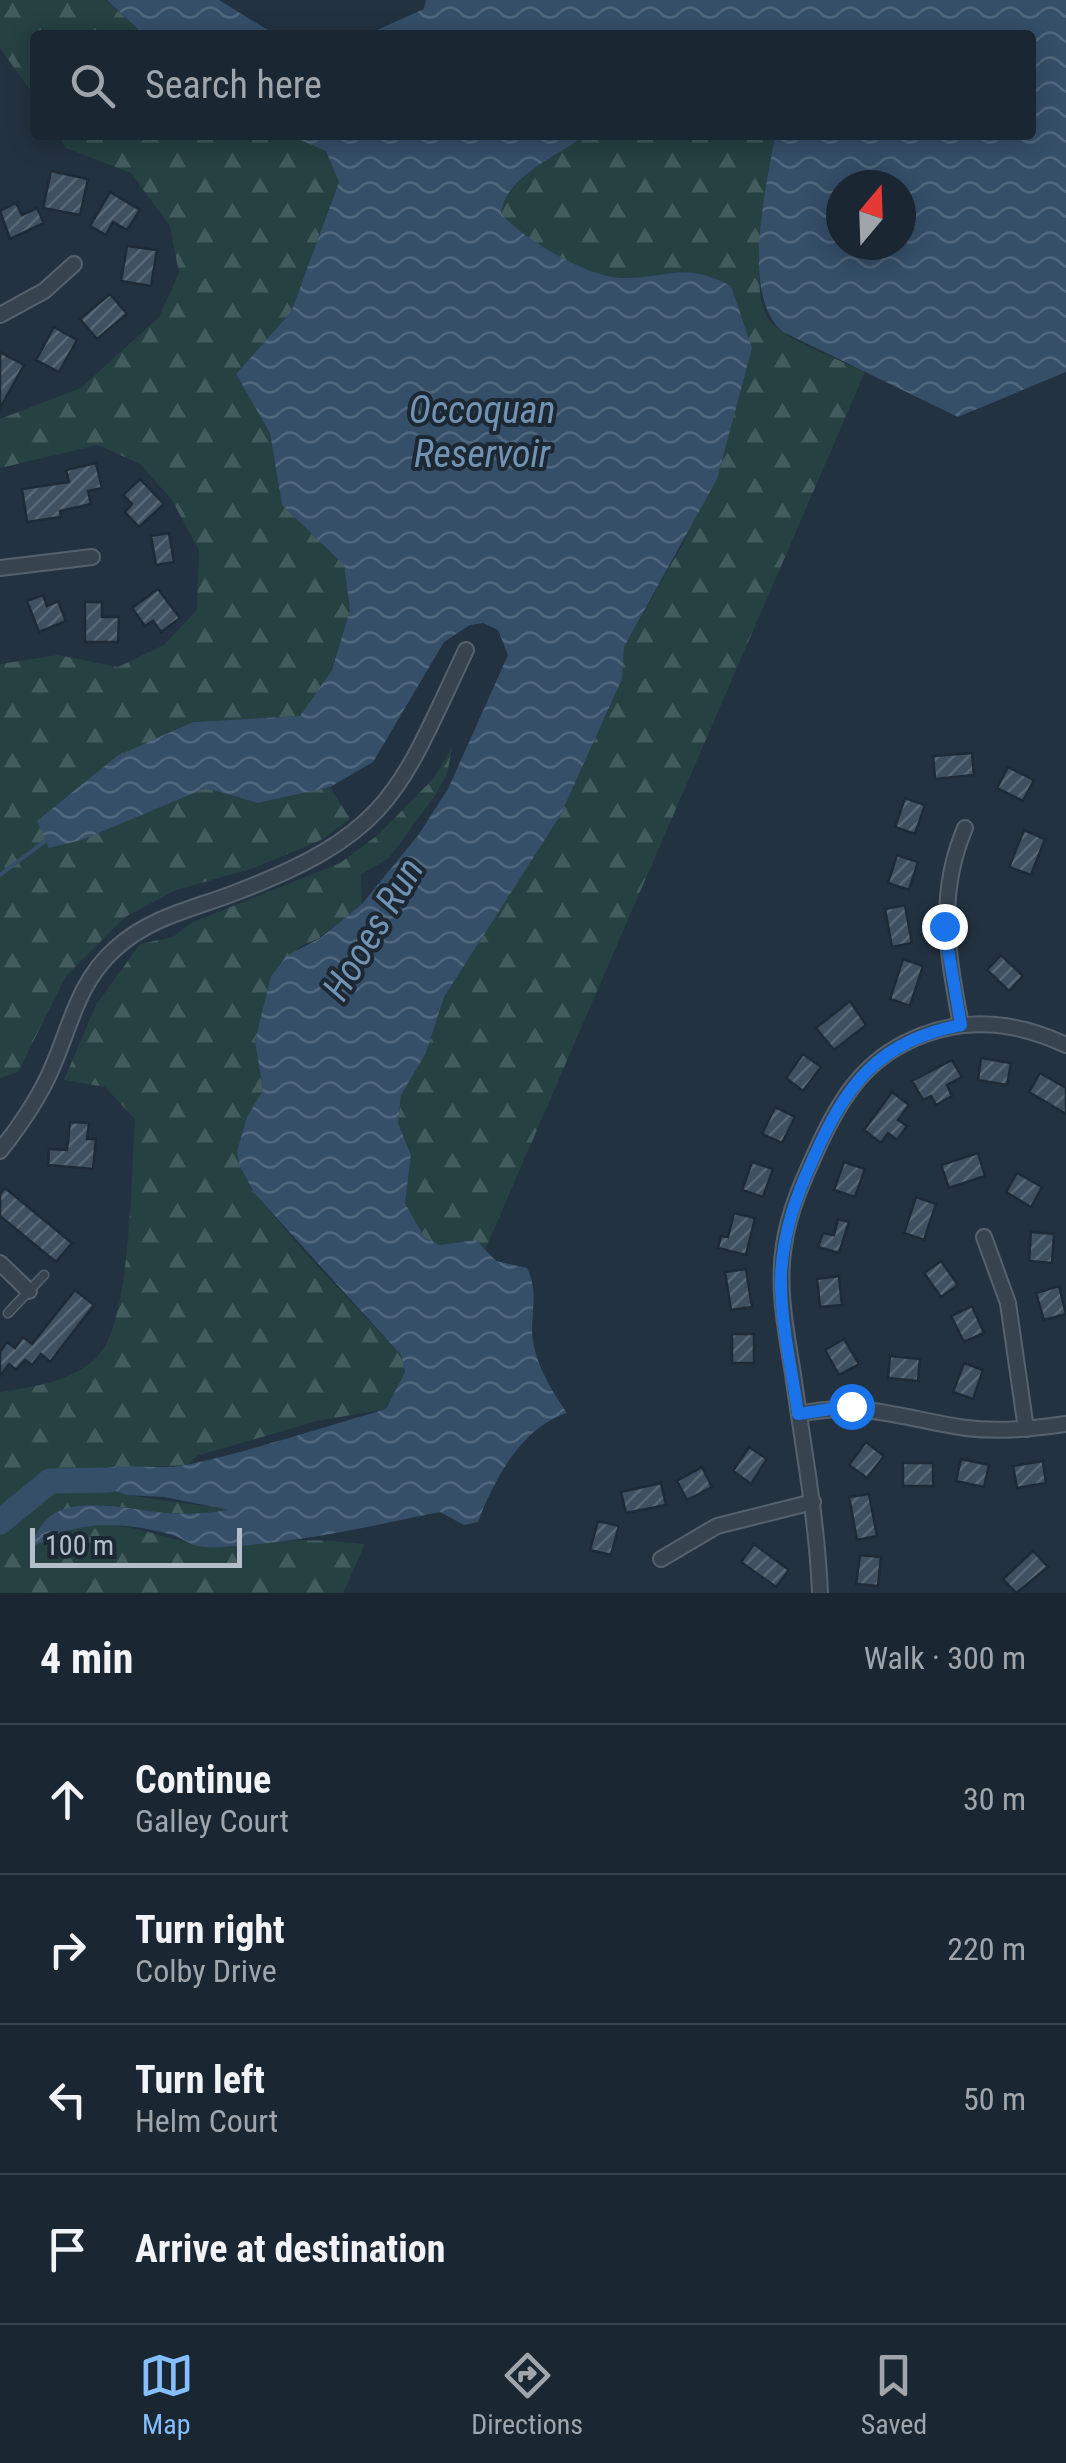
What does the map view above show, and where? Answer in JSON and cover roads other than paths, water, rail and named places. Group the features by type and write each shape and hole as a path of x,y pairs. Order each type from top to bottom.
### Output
{"street":[{"path":"0,315 44,291 74,264"},
{"path":"0,568 92,557"},
{"path":"0,1151 52,1067 80,994 110,952 151,922 278,876 337,846 368,824 403,782 466,650"},
{"path":"961,1025 944,926 950,866 966,828"},
{"path":"820,1593 812,1502 781,1277 788,1221 797,1194 835,1110 863,1073 901,1045 961,1025 1006,1024 1066,1045"},
{"path":"984,1237 1008,1304 1026,1429"},
{"path":"0,1264 29,1291"},
{"path":"798,1414 865,1407 968,1428 1026,1429 1066,1424"},
{"path":"661,1559 717,1526 812,1502"}],"lane":[{"path":"8,1314 44,1274"}],"water":[{"path":"107,0 219,0 268,30 139,30"},
{"path":"426,0 1066,0 1066,372 958,417 783,332 770,315 759,267 762,210 774,140 1036,140 1036,30 377,30 424,9"},
{"name":"Occoquan Reservoir","path":"300,140 578,140 512,188 501,213 540,245 593,272 624,278 689,272 731,286 752,348 717,479 624,647 622,679 560,816 444,997 426,1053 401,1095 398,1123 411,1155 405,1203 424,1237 439,1245 476,1240 496,1261 527,1268 539,1364 567,1413 523,1442 501,1472 478,1522 464,1525 440,1512 305,1538 210,1547 148,1529 97,1525 64,1532 33,1547 40,1527 69,1508 109,1506 183,1514 229,1510 164,1497 127,1495 78,1478 106,1468 191,1464 386,1409 405,1372 401,1355 255,1194 240,1167 237,1152 247,1117 263,1090 255,1041 271,976 288,955 319,939 362,904 419,834 448,789 508,655 498,630 483,623 470,625 444,642 373,762 330,787 258,803 206,788 82,840 49,848 37,821 117,756 193,722 300,716 332,670 350,610 344,565 282,505 270,433 236,374 291,312 339,182 326,151"}],"waterway":[{"path":"0,875 48,839"},
{"name":"Hooes Run","path":"0,1522 50,1481 109,1480"}]}
